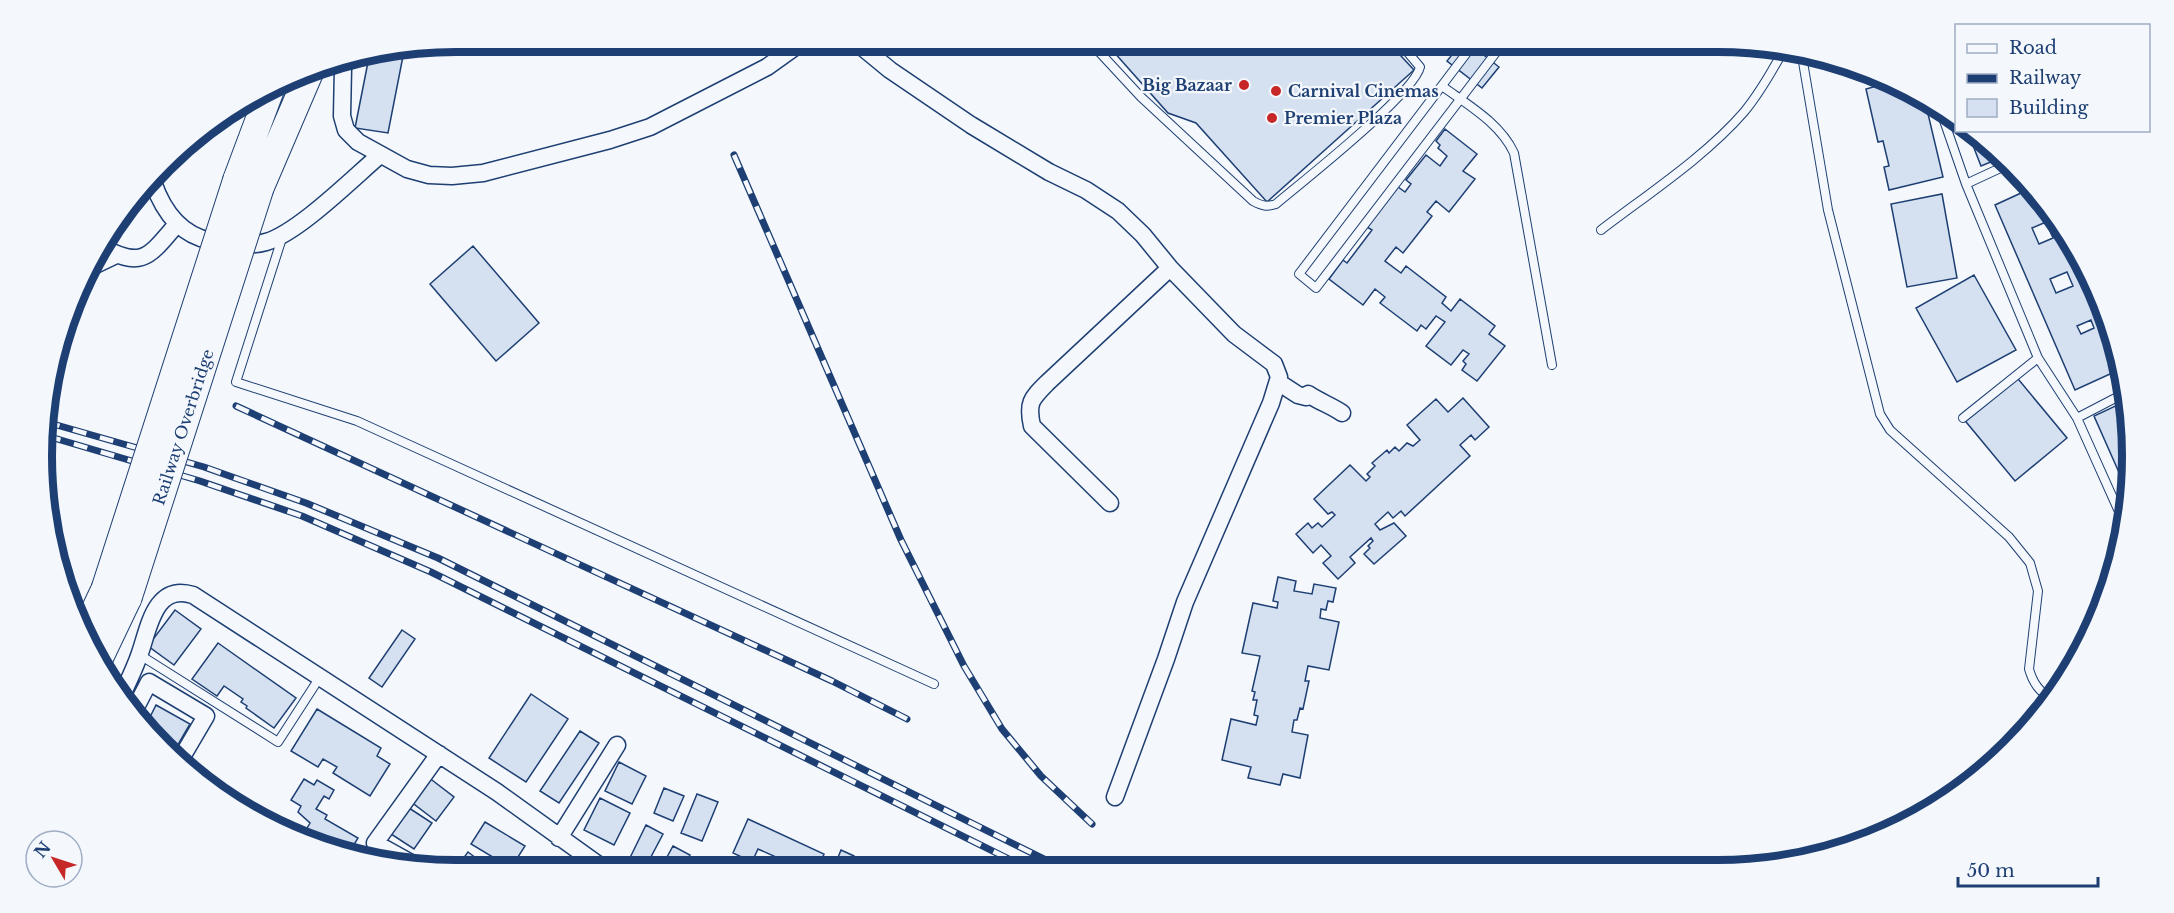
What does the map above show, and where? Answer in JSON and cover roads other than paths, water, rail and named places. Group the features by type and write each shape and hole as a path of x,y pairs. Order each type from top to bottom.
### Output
{"main road":[{"path":"248,183 304,82"},
{"path":"248,183 268,99"},
{"name":"Railway Overbridge","path":"101,648 248,183"},
{"name":"Railway Overbridge","path":"90,626 117,594"}],"street":[{"path":"343,69 342,116 346,130 358,142 407,169 429,175 452,176 483,173 599,143 650,127 767,67 788,52"},
{"path":"868,52 890,70 971,124 1118,211 1234,334 1274,364 1279,377 1271,403 1185,602 1115,796"},
{"path":"155,188 159,199 176,225 201,239 232,245 266,242 306,219 380,155"},
{"path":"109,251 130,260 144,257 158,246 176,225"},
{"path":"103,261 116,255"},
{"path":"1110,503 1032,426 1029,410 1036,394 1170,268"},
{"path":"1278,382 1298,395 1306,397 1308,394 1342,413"},
{"path":"125,687 158,605 168,596 181,592 193,595 497,792 591,860"},
{"path":"137,703 149,682 206,716 184,754"},
{"path":"559,838 617,745"},
{"path":"399,856 375,843 439,754"}],"lane":[{"path":"1099,52 1142,97 1253,201 1262,206 1269,206 1276,204 1333,157 1390,105 1417,76 1420,67 1407,52"},
{"path":"1468,52 1299,274 1316,288 1496,52"},
{"path":"1600,230 1716,141 1745,110 1780,57"},
{"path":"1803,62 1828,210 1880,414 1890,430 2009,537 2030,563 2038,591 2029,669 2033,682 2043,694"},
{"path":"1442,86 1496,127 1508,140 1514,153 1552,365"},
{"path":"1945,123 1966,184 2038,358 2078,418 2118,509"},
{"path":"1966,184 2000,168"},
{"path":"283,234 237,382 357,421 934,684"},
{"path":"1963,418 2038,358"},
{"path":"2078,418 2117,397"},
{"path":"140,655 278,742 320,677"}],"railway":[{"path":"734,155 901,540 964,666 1002,729 1041,776 1092,824"},
{"path":"236,406 832,681 907,719"},
{"path":"54,424 204,467 306,503 438,558 1046,860"},
{"path":"53,438 200,481 302,516 431,572 1011,860"}],"place":[{"name":"Big Bazaar","path":"1244,85"},
{"name":"Carnival Cinemas","path":"1276,91"},
{"name":"Premier Plaza","path":"1272,118"}]}
